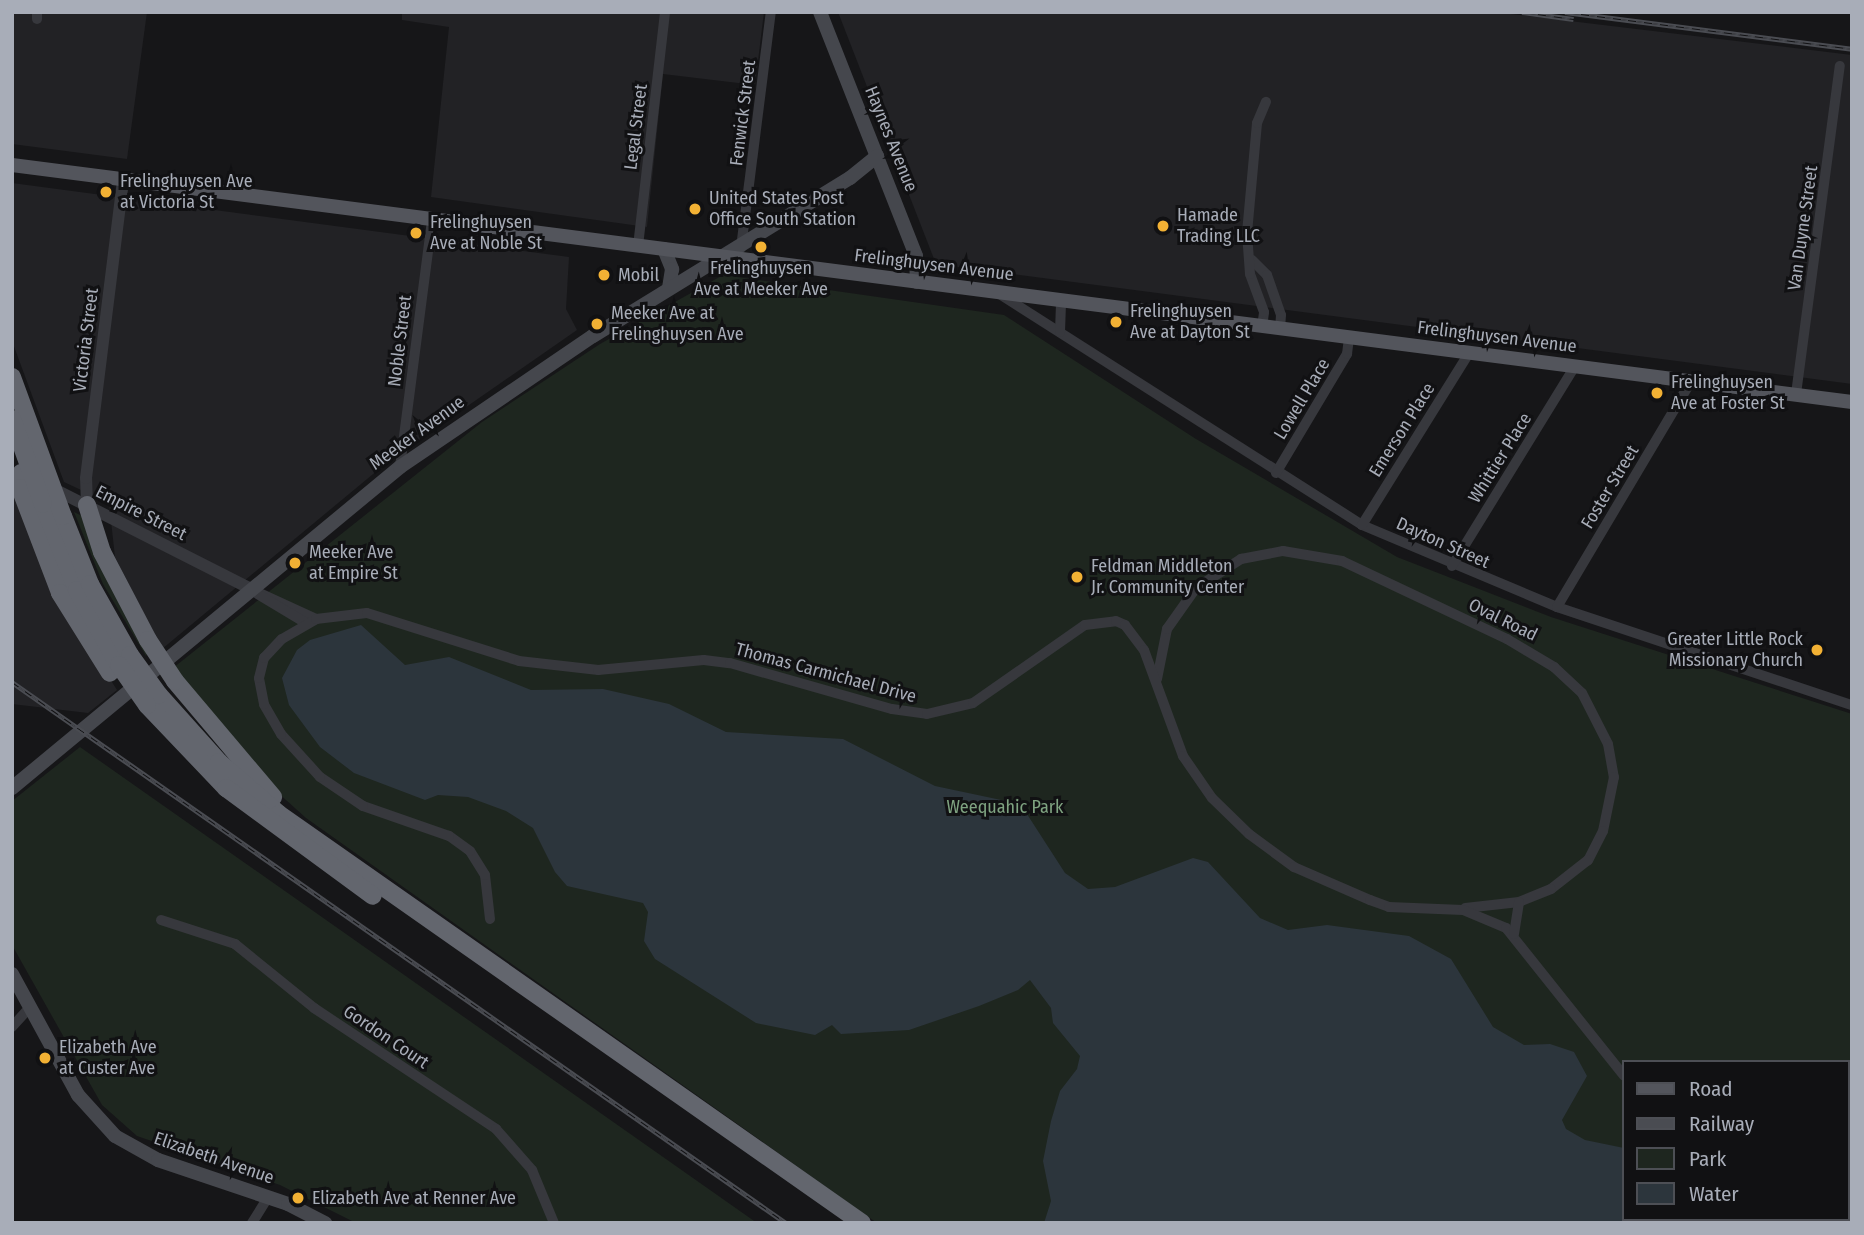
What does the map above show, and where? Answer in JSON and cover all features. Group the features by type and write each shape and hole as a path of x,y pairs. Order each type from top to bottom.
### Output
{"highway":[{"path":"12,377 120,664"},
{"path":"12,419 78,590 120,664 149,703 242,784 352,866 862,1223"},
{"path":"17,471 20,488 56,584 149,703 214,778 277,829 842,1223"},
{"path":"87,505 102,552 148,640 175,681 256,779 352,866"}],"main road":[{"name":"Haynes Avenue","path":"820,12 916,256 917,282"},
{"name":"Meeker Avenue","path":"12,788 400,467 669,287 877,156"},
{"name":"Frelinghuysen Avenue","path":"12,165 1852,402"},
{"path":"664,249 672,269 669,287"},
{"name":"Elizabeth Avenue","path":"12,974 78,1094 115,1136 159,1161 268,1197 325,1223"}],"street":[{"name":"Legal Street","path":"638,246 666,12"},
{"name":"Fenwick Street","path":"740,259 771,12"},
{"name":"Van Duyne Street","path":"1796,394 1840,66"},
{"path":"1262,327 1264,312 1250,274 1252,260 1247,233 1256,123 1266,102"},
{"name":"Victoria Street","path":"87,505 86,478 123,179"},
{"name":"Noble Street","path":"400,467 432,219"},
{"path":"1252,260 1267,275 1281,315 1280,329"},
{"name":"Dayton Street","path":"997,292 1276,473 1362,525 1452,566 1557,607 1852,705"},
{"path":"1060,332 1061,300"},
{"name":"Lowell Place","path":"1276,473 1347,354 1349,338"},
{"name":"Emerson Place","path":"1362,525 1469,353"},
{"name":"Whittier Place","path":"1452,566 1575,366"},
{"name":"Foster Street","path":"1557,607 1690,383"},
{"name":"Empire Street","path":"17,471 253,590"},
{"name":"Oval Road","path":"1157,681 1167,629 1196,589 1241,559 1283,551 1342,561 1532,651 1571,681 1591,706 1608,744 1613,784 1608,818 1588,860 1564,881 1519,902 1454,908"},
{"path":"253,590 311,621"},
{"name":"Thomas Carmichael Drive","path":"490,919 485,875 470,851 449,836 363,806 299,756 270,718 261,690 260,667 269,651 311,621 337,613 382,615 484,653 563,667 598,670 704,660 730,663 903,712 927,714 962,708 984,698 1085,625 1116,621 1135,636 1157,681 1174,738 1199,780 1229,815 1270,852 1294,867 1389,907 1454,908 1495,922 1514,934 1622,1073"},
{"path":"1514,934 1519,902"},
{"name":"Gordon Court","path":"161,920 235,944 314,1008 496,1129 533,1170 554,1223"},
{"path":"12,1027 30,1007"},
{"path":"252,1223 268,1197"}],"shaded area":[{"path":"12,12 147,12 127,159 12,144"},
{"path":"402,12 764,12 755,85 663,74 647,227 431,197 449,27 402,20"},
{"path":"838,12 1495,12 1852,55 1852,384 936,264"},
{"path":"12,183 569,257 566,309 577,330 390,460 162,649 115,557 109,503 64,482 12,341"},
{"path":"12,468 62,603 117,690 88,713 12,704"}],"green space":[{"name":"Weequahic Park","path":"723,275 1004,315 1196,439 1397,557 1551,617 1852,714 1852,1223 877,1223 306,818 266,782 173,668 482,422 600,344"},
{"path":"74,512 84,517 149,650 146,656 103,584"},
{"path":"80,747 757,1223 356,1223 280,1185 137,1136 102,1105 12,945 12,801"}],"water":[{"path":"361,625 405,665 449,657 531,690 603,689 669,704 726,732 843,739 935,786 1006,801 1025,811 1065,873 1088,889 1115,887 1193,858 1208,862 1260,918 1288,930 1327,925 1409,936 1451,959 1493,1027 1524,1045 1550,1044 1574,1052 1587,1076 1562,1120 1566,1129 1585,1140 1622,1148 1622,1221 1747,1223 1044,1223 1051,1201 1043,1161 1051,1121 1060,1091 1077,1069 1080,1056 1053,1023 1051,1008 1030,980 1018,990 909,1030 841,1034 832,1025 815,1035 756,1023 655,959 644,941 648,912 643,903 567,886 555,872 533,828 506,811 468,797 438,795 425,800 354,773 320,747 289,705 282,678 297,650 310,640"}],"railway":[{"path":"1522,12 1574,19"},
{"path":"1565,12 1852,49"},
{"path":"12,682 786,1223"}],"place":[{"name":"Frelinghuysen Ave at Victoria St","path":"106,192"},
{"name":"United States Post Office South Station","path":"695,209"},
{"name":"Hamade Trading LLC","path":"1163,226"},
{"name":"Frelinghuysen Ave at Noble St","path":"416,233"},
{"name":"Frelinghuysen Ave at Meeker Ave","path":"761,247"},
{"name":"Mobil","path":"604,275"},
{"name":"Frelinghuysen Ave at Dayton St","path":"1116,322"},
{"name":"Meeker Ave at Frelinghuysen Ave","path":"597,324"},
{"name":"Frelinghuysen Ave at Foster St","path":"1657,393"},
{"name":"Meeker Ave at Empire St","path":"295,563"},
{"name":"Feldman Middleton Jr. Community Center","path":"1077,577"},
{"name":"Greater Little Rock Missionary Church","path":"1817,650"},
{"name":"Elizabeth Ave at Custer Ave","path":"45,1058"},
{"name":"Elizabeth Ave at Renner Ave","path":"298,1198"}]}
